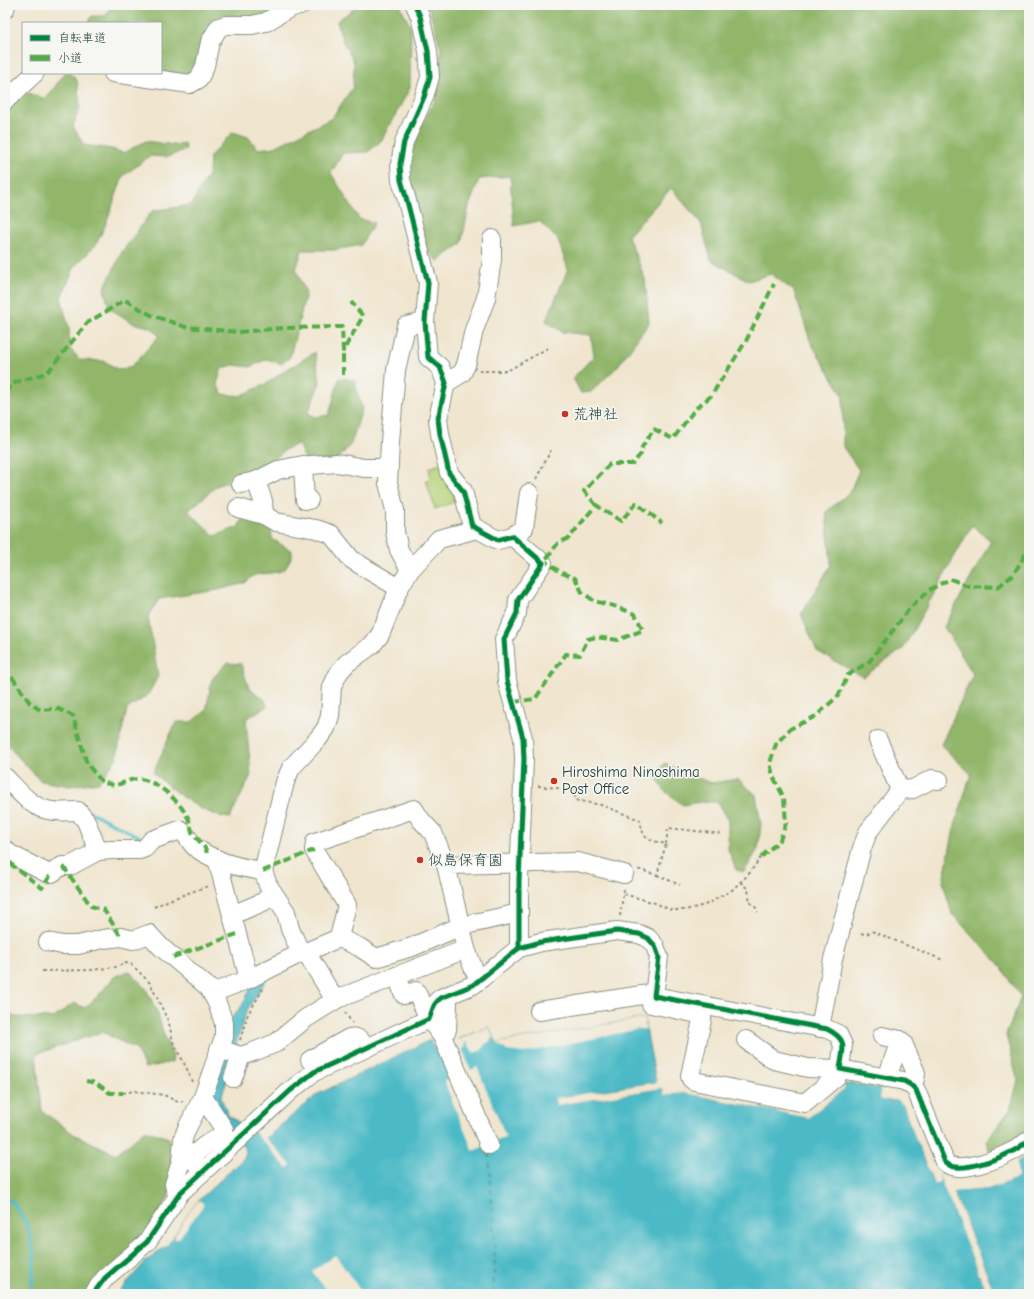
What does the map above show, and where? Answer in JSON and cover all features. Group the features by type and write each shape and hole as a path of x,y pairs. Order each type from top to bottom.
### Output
{"street":[{"path":"5,9 6,5"},
{"path":"119,74 190,84 199,79 205,66 210,42 219,28 226,25 252,25 266,22 284,11 301,5"},
{"path":"415,5 420,16 428,51 430,78 424,96 404,142 400,164 401,180 428,283 425,322 428,357 440,367 446,384 438,419 449,473 463,491 472,526 498,540 512,536 524,528 529,493"},
{"path":"5,101 34,74"},
{"path":"446,384 462,373 466,365 474,330 486,298 492,260 492,238"},
{"path":"410,570 399,550 395,532 395,510 388,483 396,370 406,326 425,322"},
{"path":"264,515 263,501 248,483 276,477 303,465 342,470 389,468"},
{"path":"302,495 303,465"},
{"path":"238,508 264,515 276,522 316,529 331,534 352,559 399,588"},
{"path":"336,999 304,953 290,929 286,912 273,893 266,880 263,870 285,782 291,768 318,739 326,728 330,716 332,687 339,672 347,663 372,645 380,635 399,588 410,570 439,539 477,529"},
{"path":"512,536 543,563 518,600 517,613 504,639 507,681 523,738 519,914 520,948"},
{"path":"878,740 900,790"},
{"path":"5,777 32,802 43,809 78,811 86,821 98,851"},
{"path":"820,1028 833,959 862,848 868,832 900,790 913,789 932,779 939,780"},
{"path":"339,938 347,905 314,850 315,842 414,809 421,820 433,833 446,865 466,949 474,970 480,980"},
{"path":"5,849 10,854 47,873 52,872 62,866 70,866 98,851 140,850 145,848 152,840 180,830 195,847 228,865 263,870"},
{"path":"217,859 232,915 257,983"},
{"path":"446,865 578,862 624,874"},
{"path":"232,915 263,902 273,893"},
{"path":"376,958 412,947 461,926 519,914"},
{"path":"429,1019 436,1002 473,985 520,948 541,942 619,932 639,934 648,938 655,946 659,957 653,998"},
{"path":"48,942 62,945 78,945 103,939 121,937 133,940 149,934 161,947 209,988 212,993 224,1023 224,1036 230,1052 233,1078"},
{"path":"212,993 257,983 304,953 339,938 359,947 376,958 404,995 416,991 429,1019 442,1036 489,1144"},
{"path":"180,1193 174,1184 181,1162 183,1139 187,1128 194,1094 230,1052 254,1052 276,1043 305,1019 336,999 466,949"},
{"path":"442,1036 447,1030 447,996"},
{"path":"539,1011 653,998 654,996 827,1029 838,1034 843,1045 840,1069 837,1076 805,1103 694,1081 690,1076 702,1017 698,1014 653,998"},
{"path":"93,1294 105,1278 147,1242 180,1193 236,1137 288,1092 314,1072 361,1043 429,1019"},
{"path":"882,1036 900,1040 905,1047 916,1073 915,1080 912,1085"},
{"path":"310,1060 349,1038 361,1043"},
{"path":"746,1040 774,1060 808,1068 840,1069 904,1081 912,1085 922,1101 945,1162 950,1166 964,1167 987,1163 1013,1151 1029,1140"},
{"path":"887,1078 900,1040"},
{"path":"194,1094 224,1129 236,1137"}],"path":[{"path":"462,373 476,371 507,371 548,348"},
{"path":"529,493 551,450"},
{"path":"523,785 575,790 575,800 601,804 640,820 642,834 648,839 666,844"},
{"path":"657,875 666,844 668,828 722,834"},
{"path":"624,894 655,902 671,910 685,910 705,905 732,890 748,874 761,857"},
{"path":"619,932 626,866 657,875 680,885"},
{"path":"740,882 748,889 750,902 758,912"},
{"path":"154,907 186,893 208,886 223,884"},
{"path":"861,933 868,934 871,931 943,960"},
{"path":"42,972 116,967 125,962 131,964 150,983 169,1023 173,1042 188,1071 194,1094 180,1103 164,1095 134,1091 123,1093"},
{"path":"230,1052 243,1029 257,983"},
{"path":"336,999 355,1028 361,1043"}],"green space":[{"path":"112,5 283,5 268,17 242,20 230,15 216,18 206,28 196,76 162,73 162,22 89,22 92,16 106,16"},
{"path":"359,5 400,5 411,28 410,88 381,141 368,152 343,153 331,173 359,219 374,223 361,245 334,250 302,250 296,270 306,293 290,357 281,364 267,359 250,367 234,365 222,368 217,384 222,394 240,396 266,384 315,352 320,382 308,413 315,417 329,415 339,378 354,380 362,409 351,444 337,460 306,461 298,444 286,449 258,472 218,485 188,511 215,536 238,527 245,515 253,520 253,524 261,526 262,521 270,528 272,539 292,551 292,556 285,569 278,572 254,575 245,583 218,590 159,599 148,616 158,676 148,695 127,709 116,759 99,782 70,786 41,781 5,743 5,107 25,92 46,99 64,74 71,74 77,80 80,107 73,126 84,145 112,149 123,153 146,141 174,145 184,143 186,149 168,157 150,156 123,176 105,226 95,246 75,266 61,298 69,329 70,349 81,360 104,361 119,370 132,366 159,336 152,328 133,323 109,308 104,289 122,252 152,211 191,205 209,173 210,156 233,132 248,137 258,149 275,147 332,118 353,87 354,62 343,42 337,21"},
{"path":"428,5 1029,5 1029,1129 1008,1143 989,1150 987,1140 1010,1110 1018,1081 1006,1035 1021,997 999,964 952,914 943,882 954,829 971,774 941,745 973,674 944,627 991,541 972,525 903,649 863,677 817,651 801,614 831,565 826,512 850,492 859,470 843,447 843,395 811,343 794,291 771,274 749,281 711,260 701,223 671,188 628,236 645,279 649,323 617,367 591,392 581,393 573,378 594,356 591,335 562,332 546,321 568,269 558,240 539,221 514,226 510,176 479,179 469,206 461,244 438,261 428,252 408,180 413,147 421,126 437,97 441,49"},
{"path":"443,463 462,499 435,509 426,480 431,479 429,468"},
{"path":"227,663 241,664 249,688 264,699 267,706 246,719 251,775 230,818 219,816 198,807 179,795 153,773 176,722 191,722 206,711 212,679"},
{"path":"665,763 689,775 712,783 738,779 756,795 761,824 758,849 744,872 736,870 728,849 728,821 717,802 700,802 683,805 665,791 654,774"},
{"path":"129,971 145,987 158,1014 165,1039 173,1055 172,1062 145,1068 136,1049 102,1032 36,1054 42,1111 75,1135 116,1154 145,1130 169,1138 173,1149 175,1165 168,1198 146,1232 89,1294 5,1294 5,1008 14,1017 54,1018 74,1003 85,1008 99,995 114,977"}],"water":[{"path":"266,972 270,973 246,1012 236,1044 238,1045 237,1051 221,1098 228,1115 255,1133 287,1167 290,1165 266,1138 318,1094 430,1040 434,1049 489,1027 497,1043 644,1018 656,1082 556,1098 557,1105 663,1088 664,1095 686,1093 808,1118 845,1088 844,1084 850,1085 850,1083 881,1089 879,1097 889,1101 898,1100 904,1106 934,1184 939,1184 940,1176 987,1294 117,1294 146,1261 168,1245 189,1212 199,1200 244,1158 246,1152 245,1148 229,1127 209,1095 230,1020 242,1006 250,989 249,981 253,980 255,986 258,987"},
{"path":"1029,1154 1029,1294 995,1294 953,1192 988,1189 1018,1178 1017,1162"}],"pier":[{"path":"644,1018 646,1029 639,1029 524,1053 507,1051 497,1043"},
{"path":"489,1027 493,1036 489,1042 484,1045 482,1050 474,1053 466,1042 464,1043 466,1047 462,1049 471,1070 477,1067 506,1137 473,1151 444,1081 454,1077 441,1044 457,1038 458,1040"},
{"path":"658,1082 656,1084 558,1100 559,1103 663,1086 666,1093 686,1091 808,1116 843,1087 843,1083 845,1088 808,1118 686,1093 664,1095 663,1088 557,1105 556,1098"},
{"path":"881,1088 883,1089 883,1098 899,1098 906,1105 909,1119 936,1182 938,1182 938,1178 942,1176 989,1294 987,1294 940,1178 939,1184 934,1184 908,1119 904,1106 898,1100 882,1100 879,1097"},
{"path":"256,1132 288,1165 264,1138 266,1138 291,1165 287,1168 255,1133"},
{"path":"1015,1162 1017,1162 1018,1178 988,1189 953,1192 995,1294 993,1294 951,1192 952,1190 988,1187 1016,1177"},
{"path":"199,1200 203,1203 203,1206 179,1238 174,1240 175,1235 189,1212"},
{"path":"335,1255 363,1294 329,1294 312,1271"}],"waterway":[{"path":"88,811 142,838"},
{"path":"5,1197 15,1205 28,1227 34,1253 31,1294"}],"ferry route":[{"path":"489,1153 495,1254 493,1294"}],"marked path":[{"path":"596,505 584,491 610,464 632,464 641,454 642,447 654,429 673,439 695,409 711,396 746,341 774,284"},
{"path":"5,392 16,382 47,373 87,323 125,300 151,315 186,327 239,332 283,328 342,327 343,351 363,316 351,302"},
{"path":"343,351 343,375"},
{"path":"513,702 535,699 566,654 580,655 588,639 596,637 618,640 643,630 635,614 614,606 594,601 582,592 575,578 562,573 546,562 543,563 558,543 569,538 596,505 621,521 636,503 662,523"},
{"path":"761,857 780,840 786,823 784,798 773,776 770,763 776,744 790,729 816,716 838,696 848,675 869,662 910,608 929,590 950,579 969,586 998,587 1013,575 1025,555 1029,554"},
{"path":"5,667 30,703 40,710 59,709 73,716 87,764 103,783 115,785 133,779 139,779 146,780 162,789 183,809 190,823 192,832 205,848 207,854"},
{"path":"263,871 314,850"},
{"path":"5,851 12,865 42,888 52,873"},
{"path":"63,866 91,906 104,910 121,937"},
{"path":"173,957 237,934"},
{"path":"86,1081 96,1083 110,1093 123,1093"}],"cycle path":[{"path":"415,5 420,16 428,51 430,77 424,97 404,142 400,164 401,180 428,283 425,322 428,357 440,367 446,383 438,419 440,434 449,473 463,491 472,526 498,540 512,536 543,563 518,600 517,613 504,639 507,681 523,738 524,759 519,880 519,948"},
{"path":"93,1294 105,1278 147,1242 180,1193 290,1091 314,1072 429,1019 434,1005 438,1000 473,985 519,948 541,942 617,931 639,934 648,938 655,946 659,957 654,996 827,1029 834,1033 842,1041 843,1050 840,1069 904,1081 916,1090 945,1162 951,1166 968,1167 999,1158 1013,1151 1029,1140"}],"place":[{"name":"荒神社","path":"565,414"},
{"name":"Hiroshima Ninoshima Post Office","path":"554,781"},
{"name":"似島保育園","path":"420,860"}]}
